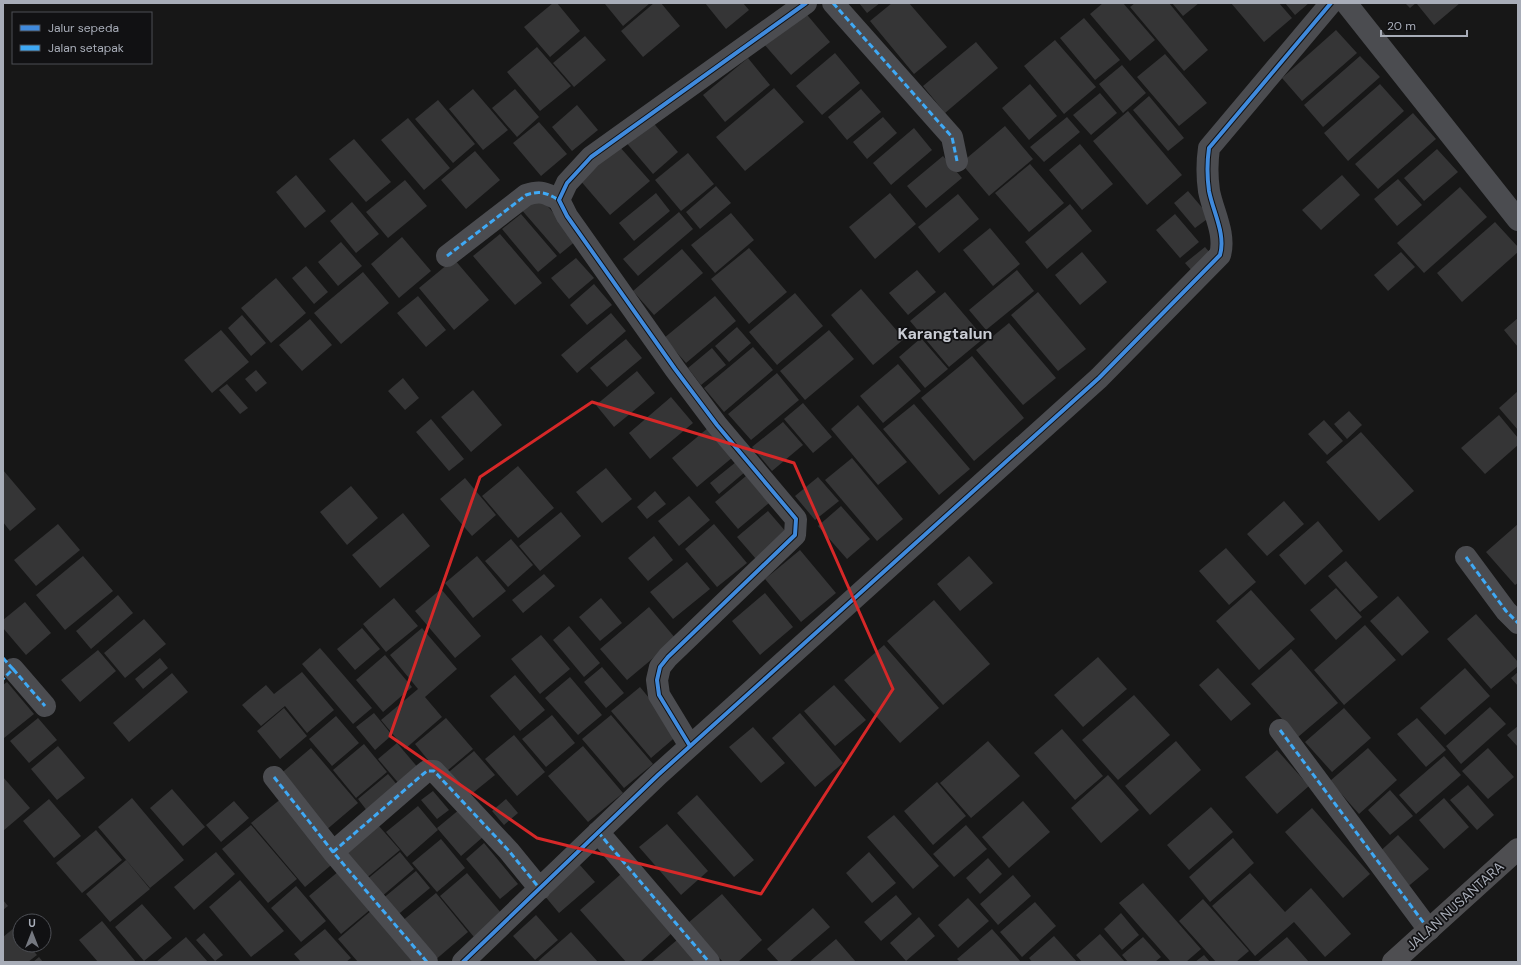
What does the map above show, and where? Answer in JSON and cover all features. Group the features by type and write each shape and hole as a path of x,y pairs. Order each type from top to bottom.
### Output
{"highway":[{"name":"JALAN NUSANTARA","path":"1392,962 1518,849"}],"street":[{"path":"559,200 567,183 591,157 806,3"},
{"path":"833,3 952,137 957,161"},
{"path":"463,962 690,746 1099,378 1220,254 1222,240 1209,191 1207,162 1209,148 1331,3"},
{"path":"1346,3 1518,220"},
{"path":"447,256 526,195 535,192 545,193 559,200 567,216 675,369 717,425 796,519 795,535 668,657 660,667 657,680 659,695 690,746"},
{"path":"1466,557 1506,611 1518,623"},
{"path":"6,668 45,706"},
{"path":"1280,730 1429,930"},
{"path":"333,852 422,775 427,772 434,772 508,851 540,889"},
{"path":"274,777 333,852 428,962"},
{"path":"598,832 709,962"}],"highlighted area":[{"path":"592,402 794,463 893,689 761,894 537,838 390,736 480,477"}],"building":[{"path":"553,3 557,3 580,31 550,57 524,27"},
{"path":"650,3 623,26 605,4"},
{"path":"654,3 661,3 680,26 643,57 621,31"},
{"path":"705,3 743,3 749,10 726,29"},
{"path":"859,3 880,3 867,13"},
{"path":"892,3 909,3 947,47 914,74 870,21"},
{"path":"1103,3 1123,3 1155,40 1130,61 1090,14"},
{"path":"1135,3 1169,3 1208,50 1184,71 1130,7"},
{"path":"1172,3 1199,3 1183,16"},
{"path":"1231,3 1279,3 1292,18 1264,42"},
{"path":"1285,3 1309,3 1295,15"},
{"path":"1405,3 1416,3 1410,8"},
{"path":"1460,3 1434,25 1417,4"},
{"path":"803,10 830,42 791,75 763,43"},
{"path":"1084,18 1120,60 1095,80 1060,38"},
{"path":"1336,30 1357,53 1302,101 1282,78"},
{"path":"585,36 606,60 574,87 553,63"},
{"path":"1055,40 1096,87 1064,114 1024,66"},
{"path":"976,42 998,68 945,113 923,86"},
{"path":"537,47 571,86 540,111 507,72"},
{"path":"835,53 860,83 822,115 796,86"},
{"path":"1165,54 1207,103 1179,126 1137,77"},
{"path":"1360,56 1380,77 1323,127 1304,105"},
{"path":"748,58 770,85 725,122 703,95"},
{"path":"1122,65 1146,93 1123,113 1099,84"},
{"path":"1030,84 1057,116 1029,140 1002,108"},
{"path":"1380,84 1404,111 1348,161 1324,133"},
{"path":"774,88 804,122 745,171 716,137"},
{"path":"473,89 508,130 483,150 449,109"},
{"path":"515,89 539,117 517,137 492,108"},
{"path":"861,89 881,112 847,140 828,117"},
{"path":"1100,93 1117,113 1091,135 1073,115"},
{"path":"1149,96 1184,138 1168,151 1133,110"},
{"path":"438,100 475,144 453,163 415,119"},
{"path":"577,105 598,130 572,151 552,127"},
{"path":"1128,111 1182,175 1147,205 1093,141"},
{"path":"1413,113 1436,139 1378,189 1355,164"},
{"path":"883,117 897,133 867,159 853,142"},
{"path":"1067,117 1080,132 1044,162 1030,147"},
{"path":"408,118 450,168 424,190 381,140"},
{"path":"650,119 678,152 653,174 624,140"},
{"path":"539,122 567,154 541,176 513,143"},
{"path":"1005,126 1033,159 989,196 961,163"},
{"path":"914,128 932,150 891,185 873,163"},
{"path":"354,139 391,182 366,202 329,159"},
{"path":"1080,144 1113,184 1082,210 1049,170"},
{"path":"619,146 650,181 610,215 579,179"},
{"path":"1437,149 1458,172 1424,201 1404,178"},
{"path":"475,151 500,180 466,209 441,180"},
{"path":"688,153 714,184 681,211 655,180"},
{"path":"943,156 962,178 926,208 907,186"},
{"path":"1030,164 1064,203 1029,232 995,193"},
{"path":"296,175 326,211 305,228 276,192"},
{"path":"1342,175 1360,195 1321,230 1302,210"},
{"path":"1398,179 1422,205 1397,226 1374,199"},
{"path":"405,180 427,206 388,238 366,212"},
{"path":"716,186 731,203 700,229 686,212"},
{"path":"1460,187 1487,217 1424,273 1397,243"},
{"path":"1188,191 1210,217 1195,228 1174,203"},
{"path":"656,193 670,211 634,241 619,223"},
{"path":"890,193 916,224 875,259 849,227"},
{"path":"537,194 577,240 560,254 520,208"},
{"path":"958,194 979,219 939,253 918,227"},
{"path":"352,202 379,234 356,253 330,221"},
{"path":"1070,204 1092,231 1047,269 1025,242"},
{"path":"679,212 693,229 638,276 623,259"},
{"path":"731,213 754,240 715,273 691,245"},
{"path":"521,214 557,256 538,272 502,229"},
{"path":"1175,214 1199,242 1180,258 1156,230"},
{"path":"1495,222 1518,247 1518,252 1462,302 1437,273"},
{"path":"990,228 1020,264 993,286 963,250"},
{"path":"500,234 542,283 515,305 473,256"},
{"path":"402,237 431,271 399,298 371,264"},
{"path":"341,242 362,266 338,286 318,262"},
{"path":"1205,247 1211,254 1192,271 1185,263"},
{"path":"749,248 787,292 749,324 711,279"},
{"path":"682,249 703,273 654,315 633,291"},
{"path":"1082,252 1107,282 1080,305 1055,275"},
{"path":"1401,252 1415,267 1388,291 1374,275"},
{"path":"576,258 594,278 569,299 551,278"},
{"path":"454,259 489,300 454,330 419,288"},
{"path":"306,266 328,292 314,304 292,278"},
{"path":"917,270 936,292 908,315 889,293"},
{"path":"1017,270 1034,291 986,330 969,310"},
{"path":"363,272 389,303 341,344 314,313"},
{"path":"276,278 306,313 271,343 241,308"},
{"path":"594,284 612,305 587,325 570,305"},
{"path":"861,289 904,339 873,365 831,315"},
{"path":"945,292 984,338 949,367 910,321"},
{"path":"1038,292 1086,349 1058,371 1011,315"},
{"path":"795,293 823,326 777,365 749,332"},
{"path":"418,296 446,330 426,347 397,313"},
{"path":"715,296 736,321 686,363 664,338"},
{"path":"611,313 626,331 577,373 561,355"},
{"path":"242,315 266,343 251,356 228,328"},
{"path":"1518,318 1518,347 1504,330"},
{"path":"310,319 332,345 302,371 279,345"},
{"path":"1009,323 1056,378 1023,405 976,350"},
{"path":"737,327 751,343 729,362 715,346"},
{"path":"221,330 249,362 212,393 184,360"},
{"path":"829,330 854,359 805,400 780,371"},
{"path":"921,338 948,369 925,388 899,357"},
{"path":"626,339 642,358 607,387 590,368"},
{"path":"753,347 773,370 724,412 704,388"},
{"path":"712,348 726,365 701,385 688,368"},
{"path":"972,356 1024,418 974,461 921,398"},
{"path":"898,364 921,391 883,423 860,396"},
{"path":"256,370 267,383 256,392 245,379"},
{"path":"637,371 655,393 614,427 596,405"},
{"path":"777,373 799,400 751,440 728,414"},
{"path":"403,378 419,398 405,410 388,391"},
{"path":"227,384 248,408 240,414 219,390"},
{"path":"473,390 502,425 471,452 441,417"},
{"path":"1518,391 1518,430 1499,408"},
{"path":"671,397 693,423 650,459 629,433"},
{"path":"803,403 832,437 813,453 784,419"},
{"path":"914,404 970,469 939,495 883,429"},
{"path":"858,405 907,462 878,485 831,429"},
{"path":"1349,411 1362,425 1347,439 1334,424"},
{"path":"1499,415 1518,438 1518,445 1485,474 1461,448"},
{"path":"431,419 464,459 449,471 416,432"},
{"path":"1324,420 1343,441 1327,455 1308,434"},
{"path":"783,422 803,445 772,471 752,447"},
{"path":"708,428 733,457 697,487 672,458"},
{"path":"1361,432 1414,491 1379,521 1326,462"},
{"path":"852,458 903,519 877,541 825,480"},
{"path":"736,462 745,472 719,494 710,483"},
{"path":"518,466 554,508 518,538 482,496"},
{"path":"606,468 632,499 602,523 576,492"},
{"path":"3,470 36,509 10,531 3,522"},
{"path":"746,476 769,503 738,529 715,502"},
{"path":"818,477 839,501 815,520 795,496"},
{"path":"465,478 496,515 472,536 440,499"},
{"path":"351,486 378,518 347,545 320,512"},
{"path":"655,491 666,504 647,519 637,507"},
{"path":"689,496 710,520 679,546 658,521"},
{"path":"1284,501 1304,524 1267,556 1247,534"},
{"path":"841,506 870,539 847,559 818,526"},
{"path":"768,511 787,533 756,559 737,537"},
{"path":"561,512 581,536 540,571 519,546"},
{"path":"403,513 430,546 380,588 352,555"},
{"path":"1318,521 1343,551 1305,585 1279,555"},
{"path":"58,524 80,550 36,586 14,560"},
{"path":"714,524 747,563 717,587 685,549"},
{"path":"1518,524 1518,583 1515,585 1486,552"},
{"path":"654,536 673,560 648,581 628,558"},
{"path":"511,539 533,565 508,587 485,561"},
{"path":"1226,548 1256,582 1229,605 1199,571"},
{"path":"800,550 836,593 801,622 765,579"},
{"path":"83,556 113,591 65,630 36,595"},
{"path":"477,556 506,591 473,618 445,583"},
{"path":"969,556 993,583 960,611 937,584"},
{"path":"1346,561 1378,597 1360,612 1328,576"},
{"path":"687,562 710,589 673,619 650,592"},
{"path":"544,574 555,586 523,613 512,600"},
{"path":"1336,588 1362,617 1336,640 1310,610"},
{"path":"441,589 481,636 455,658 415,611"},
{"path":"1251,590 1295,639 1259,670 1216,621"},
{"path":"765,593 793,627 760,655 732,621"},
{"path":"118,595 133,613 91,649 76,631"},
{"path":"1398,596 1429,632 1402,656 1370,621"},
{"path":"394,598 418,626 386,652 363,624"},
{"path":"601,598 622,623 600,641 579,617"},
{"path":"934,600 990,664 943,705 887,641"},
{"path":"25,602 51,633 26,655 3,628 3,620"},
{"path":"649,607 676,639 627,680 600,649"},
{"path":"1476,614 1518,662 1518,666 1491,689 1447,639"},
{"path":"144,619 166,644 125,678 104,653"},
{"path":"1365,625 1396,660 1344,705 1314,670"},
{"path":"569,626 600,663 584,677 553,640"},
{"path":"362,628 380,649 355,670 337,649"},
{"path":"422,628 457,669 425,697 442,717 405,749 381,720 418,689 390,655"},
{"path":"541,635 570,669 540,694 511,659"},
{"path":"884,645 939,708 900,743 844,680"},
{"path":"320,648 372,708 353,724 302,664"},
{"path":"1291,649 1338,703 1298,737 1251,684"},
{"path":"98,650 116,671 80,702 61,680"},
{"path":"385,655 412,687 383,712 356,680"},
{"path":"1098,657 1127,689 1083,727 1054,695"},
{"path":"160,658 168,668 143,689 135,679"},
{"path":"602,667 624,693 606,708 584,682"},
{"path":"1218,668 1251,704 1231,721 1199,685"},
{"path":"1465,668 1490,696 1445,735 1420,708"},
{"path":"302,672 334,710 307,733 285,706 261,726 242,705 266,685 274,694"},
{"path":"1518,672 1518,686 1511,678"},
{"path":"172,673 188,692 129,742 113,723"},
{"path":"515,675 545,710 520,731 490,696"},
{"path":"570,677 602,715 578,735 545,698"},
{"path":"7,682 34,714 4,738 3,685"},
{"path":"834,685 866,720 835,746 804,711"},
{"path":"640,687 679,734 651,758 611,711"},
{"path":"1134,695 1170,735 1118,780 1082,740"},
{"path":"1490,707 1506,724 1461,764 1446,746"},
{"path":"284,708 307,736 280,759 257,731"},
{"path":"1344,708 1371,738 1332,772 1305,742"},
{"path":"374,713 392,735 375,750 356,727"},
{"path":"800,713 843,763 815,787 772,738"},
{"path":"552,715 575,743 546,767 522,739"},
{"path":"611,715 653,764 624,788 582,739"},
{"path":"336,716 359,743 332,766 309,739"},
{"path":"38,718 57,740 29,763 10,741"},
{"path":"446,718 473,749 441,776 415,744"},
{"path":"1417,718 1446,750 1426,767 1397,734"},
{"path":"1518,726 1518,747 1507,735"},
{"path":"753,727 785,763 761,783 729,747"},
{"path":"1062,729 1103,776 1075,800 1034,753"},
{"path":"514,735 545,772 517,796 485,759"},
{"path":"988,741 1020,776 971,818 940,783"},
{"path":"1176,741 1201,770 1150,815 1125,786"},
{"path":"397,743 420,770 401,786 378,759"},
{"path":"364,744 387,772 356,798 333,770"},
{"path":"58,746 85,778 57,800 31,769"},
{"path":"583,746 623,793 588,822 548,776"},
{"path":"311,748 358,803 325,831 278,776"},
{"path":"1368,748 1397,780 1359,814 1330,781"},
{"path":"1488,748 1514,777 1488,799 1462,771"},
{"path":"1277,750 1309,786 1277,814 1245,777"},
{"path":"474,751 495,775 464,800 444,776"},
{"path":"1444,756 1461,775 1416,814 1399,795"},
{"path":"388,774 399,787 368,812 358,799"},
{"path":"1108,775 1139,810 1101,843 1071,808"},
{"path":"3,777 30,808 3,831"},
{"path":"937,782 966,816 933,845 904,811"},
{"path":"1468,785 1494,815 1477,830 1450,800"},
{"path":"172,789 205,827 183,846 150,808"},
{"path":"1390,790 1413,816 1390,835 1368,810"},
{"path":"433,791 449,810 437,819 421,800"},
{"path":"697,795 754,860 734,877 677,813"},
{"path":"132,798 184,860 150,888 98,827"},
{"path":"282,798 336,861 305,887 251,823"},
{"path":"1444,798 1469,827 1444,849 1419,820"},
{"path":"49,799 81,836 54,858 23,821"},
{"path":"506,799 518,813 504,825 492,811"},
{"path":"234,801 249,818 221,842 206,825"},
{"path":"1023,801 1050,832 1009,868 982,837"},
{"path":"418,806 438,830 407,857 386,832"},
{"path":"1211,807 1233,832 1189,870 1167,845"},
{"path":"1312,808 1370,874 1343,898 1285,832"},
{"path":"460,809 483,837 461,856 437,828"},
{"path":"894,815 939,866 913,889 867,837"},
{"path":"667,824 708,871 681,895 639,847"},
{"path":"251,825 297,879 268,903 222,849"},
{"path":"378,825 400,850 364,880 342,855"},
{"path":"966,825 987,849 954,877 933,854"},
{"path":"96,830 122,860 82,893 56,863"},
{"path":"1398,835 1429,869 1405,889 1376,855"},
{"path":"1233,838 1254,863 1210,902 1189,877"},
{"path":"441,839 465,868 437,892 412,863"},
{"path":"484,843 518,884 500,899 466,859"},
{"path":"216,852 235,874 194,910 174,887"},
{"path":"400,852 414,869 380,898 365,881"},
{"path":"869,852 896,883 872,903 846,873"},
{"path":"988,858 1002,874 980,894 966,878"},
{"path":"126,860 150,889 110,922 86,894"},
{"path":"579,864 595,882 559,913 544,895"},
{"path":"339,871 371,909 341,934 309,896"},
{"path":"416,871 430,888 395,917 381,900"},
{"path":"467,873 502,914 474,937 440,896"},
{"path":"1250,873 1285,912 1311,888 1351,934 1325,957 1294,922 1255,956 1212,906"},
{"path":"621,874 673,932 640,962 626,962 580,910"},
{"path":"1013,875 1031,896 998,925 980,904"},
{"path":"240,880 284,931 251,957 209,907"},
{"path":"1143,883 1201,949 1186,962 1171,962 1119,903"},
{"path":"296,886 326,921 301,942 271,908"},
{"path":"436,893 468,932 434,961 401,922"},
{"path":"722,894 762,940 738,962 723,962 688,923"},
{"path":"896,895 912,914 881,941 864,922"},
{"path":"968,898 989,921 958,948 938,925"},
{"path":"1203,899 1249,951 1236,962 1216,962 1179,921"},
{"path":"3,900 8,906 3,910"},
{"path":"1035,902 1056,926 1022,957 1000,932"},
{"path":"142,904 172,938 144,961 115,927"},
{"path":"813,908 830,927 789,962 779,962 767,949"},
{"path":"372,910 416,962 358,962 338,939"},
{"path":"1121,913 1139,935 1122,950 1104,929"},
{"path":"536,915 558,940 535,960 513,936"},
{"path":"919,917 935,936 906,961 890,943"},
{"path":"102,921 136,962 98,962 79,940"},
{"path":"325,929 351,958 346,962 301,962 294,954"},
{"path":"992,929 1021,962 960,962 957,959"},
{"path":"12,930 12,953 35,953 37,955 28,962 3,962 3,937"},
{"path":"571,932 598,962 537,962"},
{"path":"204,933 223,955 215,961 196,940"},
{"path":"1100,934 1125,962 1082,962 1076,955"},
{"path":"1054,936 1077,962 1032,962 1029,958"},
{"path":"186,937 208,962 156,962"},
{"path":"1143,937 1161,957 1155,962 1128,962 1122,955"},
{"path":"1287,937 1309,962 1257,962"},
{"path":"836,939 856,962 809,962"},
{"path":"677,940 697,962 651,962"},
{"path":"1204,955 1210,962 1195,962"},
{"path":"39,957 43,962 33,962"}],"marked path":[{"path":"833,3 952,137 957,161"},
{"path":"447,256 526,195 543,193 559,200"},
{"path":"1466,557 1506,611 1518,623"},
{"path":"3,658 13,669 3,679"},
{"path":"13,669 45,706"},
{"path":"1280,730 1429,930"},
{"path":"333,852 422,775 427,771 434,771 509,851 540,889"},
{"path":"274,777 333,852 427,962"},
{"path":"598,832 709,962"}],"cycle path":[{"path":"690,746 659,695 657,680 660,667 668,657 795,535 796,519 717,425 675,369 567,216 559,200 567,183 591,157 806,3"},
{"path":"463,962 658,775 1099,378 1220,255 1220,231 1208,186 1209,148 1331,3"}],"district":[{"name":"Karangtalun","path":"945,333"}]}
